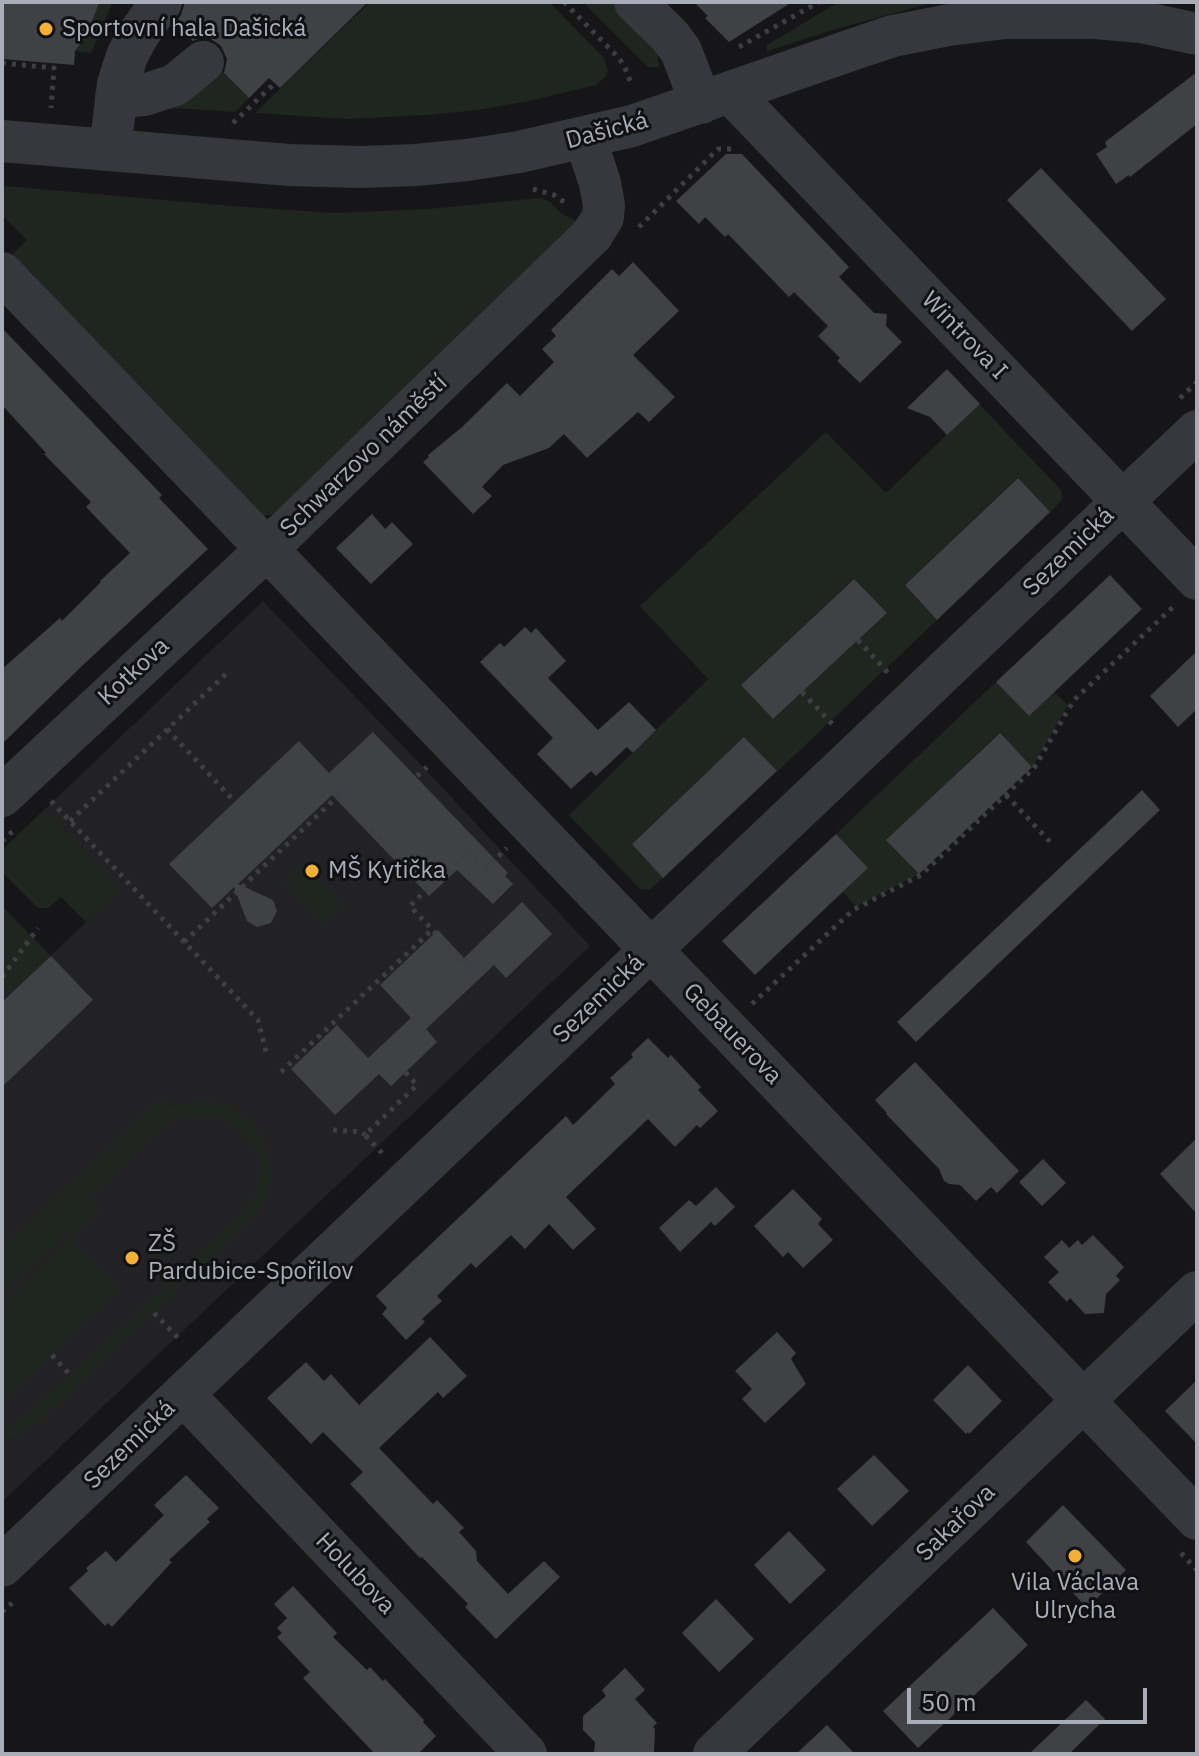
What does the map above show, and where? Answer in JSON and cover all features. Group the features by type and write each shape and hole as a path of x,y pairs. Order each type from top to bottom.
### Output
{"street":[{"path":"110,150 116,97 127,56 161,2"},
{"path":"635,2 670,36 716,98"},
{"name":"Dašická","path":"2,141 289,165 416,165 519,152 585,138 632,126 893,36 1031,9 1120,19 1197,34"},
{"path":"116,97 144,95 175,85 203,62"},
{"name":"Wintrova I","path":"716,98 1122,502 1188,590"},
{"name":"Schwarzovo náměstí","path":"2,273 267,549 592,235 603,217 603,197 585,138"},
{"name":"Sezemická","path":"2,1566 1197,431"},
{"name":"Kotkova","path":"2,796 267,549"},
{"name":"Gebauerova","path":"267,549 1197,1519"},
{"name":"Sakařova","path":"714,1754 1197,1292"},
{"name":"Holubova","path":"183,1394 526,1754"}],"path":[{"path":"564,2 619,58 632,86"},
{"path":"751,41 819,2"},
{"path":"2,63 54,68 51,108 38,107"},
{"path":"247,124 233,123 275,83"},
{"path":"620,89 643,83"},
{"path":"746,1011 853,910 921,875 1006,795 1034,768 1074,700 1188,590"},
{"path":"858,640 889,674"},
{"path":"70,821 226,674"},
{"path":"802,692 834,726"},
{"path":"167,729 235,802"},
{"path":"417,776 428,766"},
{"path":"184,942 339,795 428,888"},
{"path":"1006,795 1054,846"},
{"path":"48,798 258,1020 267,1056"},
{"path":"466,983 474,974 410,906 475,847"},
{"path":"466,855 486,867 507,848"},
{"path":"2,977 38,928"},
{"path":"281,1072 432,930"},
{"path":"465,965 480,951"},
{"path":"365,1135 417,1085 405,1072"},
{"path":"333,1130 362,1132 382,1153"},
{"path":"154,1313 182,1342"},
{"path":"52,1355 70,1375"}],"shaded area":[{"path":"97,2 113,2 91,53 75,51 93,23"},
{"path":"370,2 549,2 604,58 608,70 596,85 478,110 347,119 255,113"},
{"path":"583,2 613,2 656,47 659,67 648,67"},
{"path":"839,2 935,2 767,50 767,45"},
{"path":"221,70 249,98 235,112 159,107"},
{"path":"6,186 334,213 428,209 540,198 576,221 273,514 263,516 27,283 34,275 12,255 27,240 2,215 2,190"},
{"path":"979,404 1061,490 1062,498 1050,512 1017,478 905,585 937,620 777,772 744,738 632,843 663,878 649,890 640,889 569,815 708,679 640,606 826,432 886,493","holes":["853,579 886,614 773,719 741,685"]},
{"path":"263,601 590,946 2,1502 2,1002 120,890 45,809"},
{"path":"996,682 1029,716 1054,692 1068,705 1032,767 999,733 887,840 919,874 856,907 843,892 868,868 836,834"},
{"path":"45,809 121,890 86,922 61,897 48,908 38,908 2,872 2,850"},
{"path":"304,864 344,905 322,925 283,883"},
{"path":"2,906 51,956 2,1002"},
{"path":"161,1097 170,1107 211,1101 227,1105 254,1125 269,1156 272,1171 269,1190 259,1210 245,1225 42,1419 17,1437 2,1441 2,1428 30,1413 240,1215 253,1196 259,1162 245,1135 221,1118 206,1114 184,1116 166,1125 89,1198 100,1210 72,1237 67,1232 2,1293 2,1249"},
{"path":"71,1239 120,1290 9,1396 2,1389 2,1305"}],"building":[{"name":"Sportovní hala Dašická","path":"2,2 99,2 88,34 75,51 74,65 2,59"},
{"path":"185,2 368,2 280,88 269,78 249,98 224,73 227,59 221,46 211,39 193,41 175,24"},
{"path":"694,2 792,2 729,42"},
{"path":"1197,72 1197,124 1130,177 1116,184 1096,154 1107,147 1105,142"},
{"path":"726,154 742,154 849,267 839,277 874,313 887,314 886,326 902,342 860,383 837,361 840,358 818,336 828,326 794,292 789,297 728,234 725,237 705,217 699,224 676,201"},
{"path":"1041,168 1166,299 1132,331 1007,200"},
{"path":"633,262 679,311 633,355 675,397 649,422 638,412 587,458 564,434 549,448 503,465 482,487 492,496 473,514 423,462 507,383 520,396 554,362 542,349 556,336 551,330 612,269 619,276"},
{"path":"2,328 162,495 159,498 208,549 2,744 2,669 60,618 62,621 130,553 86,507 91,502 2,405"},
{"path":"947,369 980,404 947,435 930,417 907,408"},
{"path":"1018,478 1050,512 937,620 905,585"},
{"path":"372,514 385,529 392,522 413,544 371,584 336,548"},
{"path":"1110,575 1142,609 1029,716 996,682"},
{"path":"854,579 887,613 773,719 741,685"},
{"path":"525,627 531,633 536,628 566,661 548,678 598,730 629,702 656,730 633,753 627,747 596,776 591,771 571,789 537,754 553,738 480,662 500,643 504,647"},
{"path":"1197,651 1197,709 1178,727 1150,696"},
{"path":"373,732 508,873 505,876 513,884 493,904 457,870 429,896 332,795 238,884 273,900 277,911 271,923 257,927 247,921 234,887 212,908 169,864 299,741 329,773"},
{"path":"1000,733 1032,767 919,874 886,840"},
{"path":"744,737 777,771 663,878 632,844"},
{"path":"1142,790 1160,810 916,1042 897,1022"},
{"path":"836,834 868,868 755,975 722,941"},
{"path":"522,902 552,934 506,978 494,965 426,1029 437,1042 391,1086 379,1074 335,1115 291,1069 337,1025 368,1058 411,1018 380,985 438,930 464,958"},
{"path":"51,956 93,1000 2,1087 2,1002"},
{"path":"648,1038 668,1058 671,1055 701,1087 698,1090 718,1111 700,1128 697,1125 675,1147 648,1119 566,1197 596,1229 573,1250 549,1224 525,1249 511,1235 476,1268 471,1263 437,1296 442,1301 422,1319 425,1322 406,1340 382,1314 387,1308 376,1296 566,1116 573,1125 615,1084 610,1078"},
{"path":"915,1062 1019,1171 997,1193 991,1187 976,1201 960,1185 944,1181 939,1169 875,1100"},
{"path":"1197,1138 1197,1214 1160,1174"},
{"path":"1043,1159 1066,1183 1042,1206 1019,1182"},
{"path":"716,1187 735,1207 715,1226 711,1222 680,1252 659,1228 689,1200 696,1206"},
{"path":"793,1189 822,1219 818,1224 833,1240 803,1268 788,1252 783,1257 754,1226"},
{"path":"1093,1235 1124,1267 1116,1276 1120,1280 1106,1294 1104,1313 1085,1314 1070,1298 1067,1302 1048,1282 1059,1272 1044,1257 1062,1240 1069,1248 1078,1240 1082,1245"},
{"path":"777,1332 796,1353 791,1359 806,1384 765,1423 742,1399 752,1389 735,1371"},
{"path":"430,1337 467,1376 443,1398 438,1392 379,1448 433,1504 437,1500 464,1528 459,1532 476,1551 477,1561 508,1594 544,1561 560,1577 496,1639 465,1607 468,1604 350,1484 363,1472 323,1432 311,1444 267,1398 306,1362 324,1381 331,1374 359,1405"},
{"path":"968,1365 1002,1401 966,1434 933,1400"},
{"path":"1197,1380 1197,1444 1165,1411"},
{"path":"874,1455 909,1491 872,1526 837,1489"},
{"path":"186,1475 219,1508 207,1519 210,1522 169,1560 172,1562 112,1627 108,1623 105,1626 69,1588 106,1551 116,1562 164,1515 154,1505"},
{"name":"Vila Václava Ulrycha","path":"1063,1505 1126,1570 1087,1608 1026,1542"},
{"path":"789,1531 826,1570 790,1604 754,1565"},
{"path":"293,1586 337,1633 333,1637 367,1670 370,1667 383,1681 385,1679 436,1736 418,1754 375,1754 303,1678 310,1672 277,1637 282,1633 277,1628 287,1618 274,1604"},
{"path":"716,1599 754,1639 719,1672 682,1633"},
{"path":"993,1608 1028,1645 918,1748 883,1711"},
{"path":"625,1668 645,1690 635,1699 657,1723 653,1727 654,1752 594,1754 595,1742 583,1730 583,1716 606,1696 602,1690"},
{"path":"1086,1700 1105,1719 1069,1754 1029,1754"},
{"path":"827,1725 855,1754 796,1754"}],"place":[{"name":"Sportovní hala Dašická","path":"46,29"},
{"name":"MŠ Kytička","path":"312,871"},
{"name":"ZŠ Pardubice-Spořilov","path":"132,1258"},
{"name":"Vila Václava Ulrycha","path":"1075,1556"}]}
